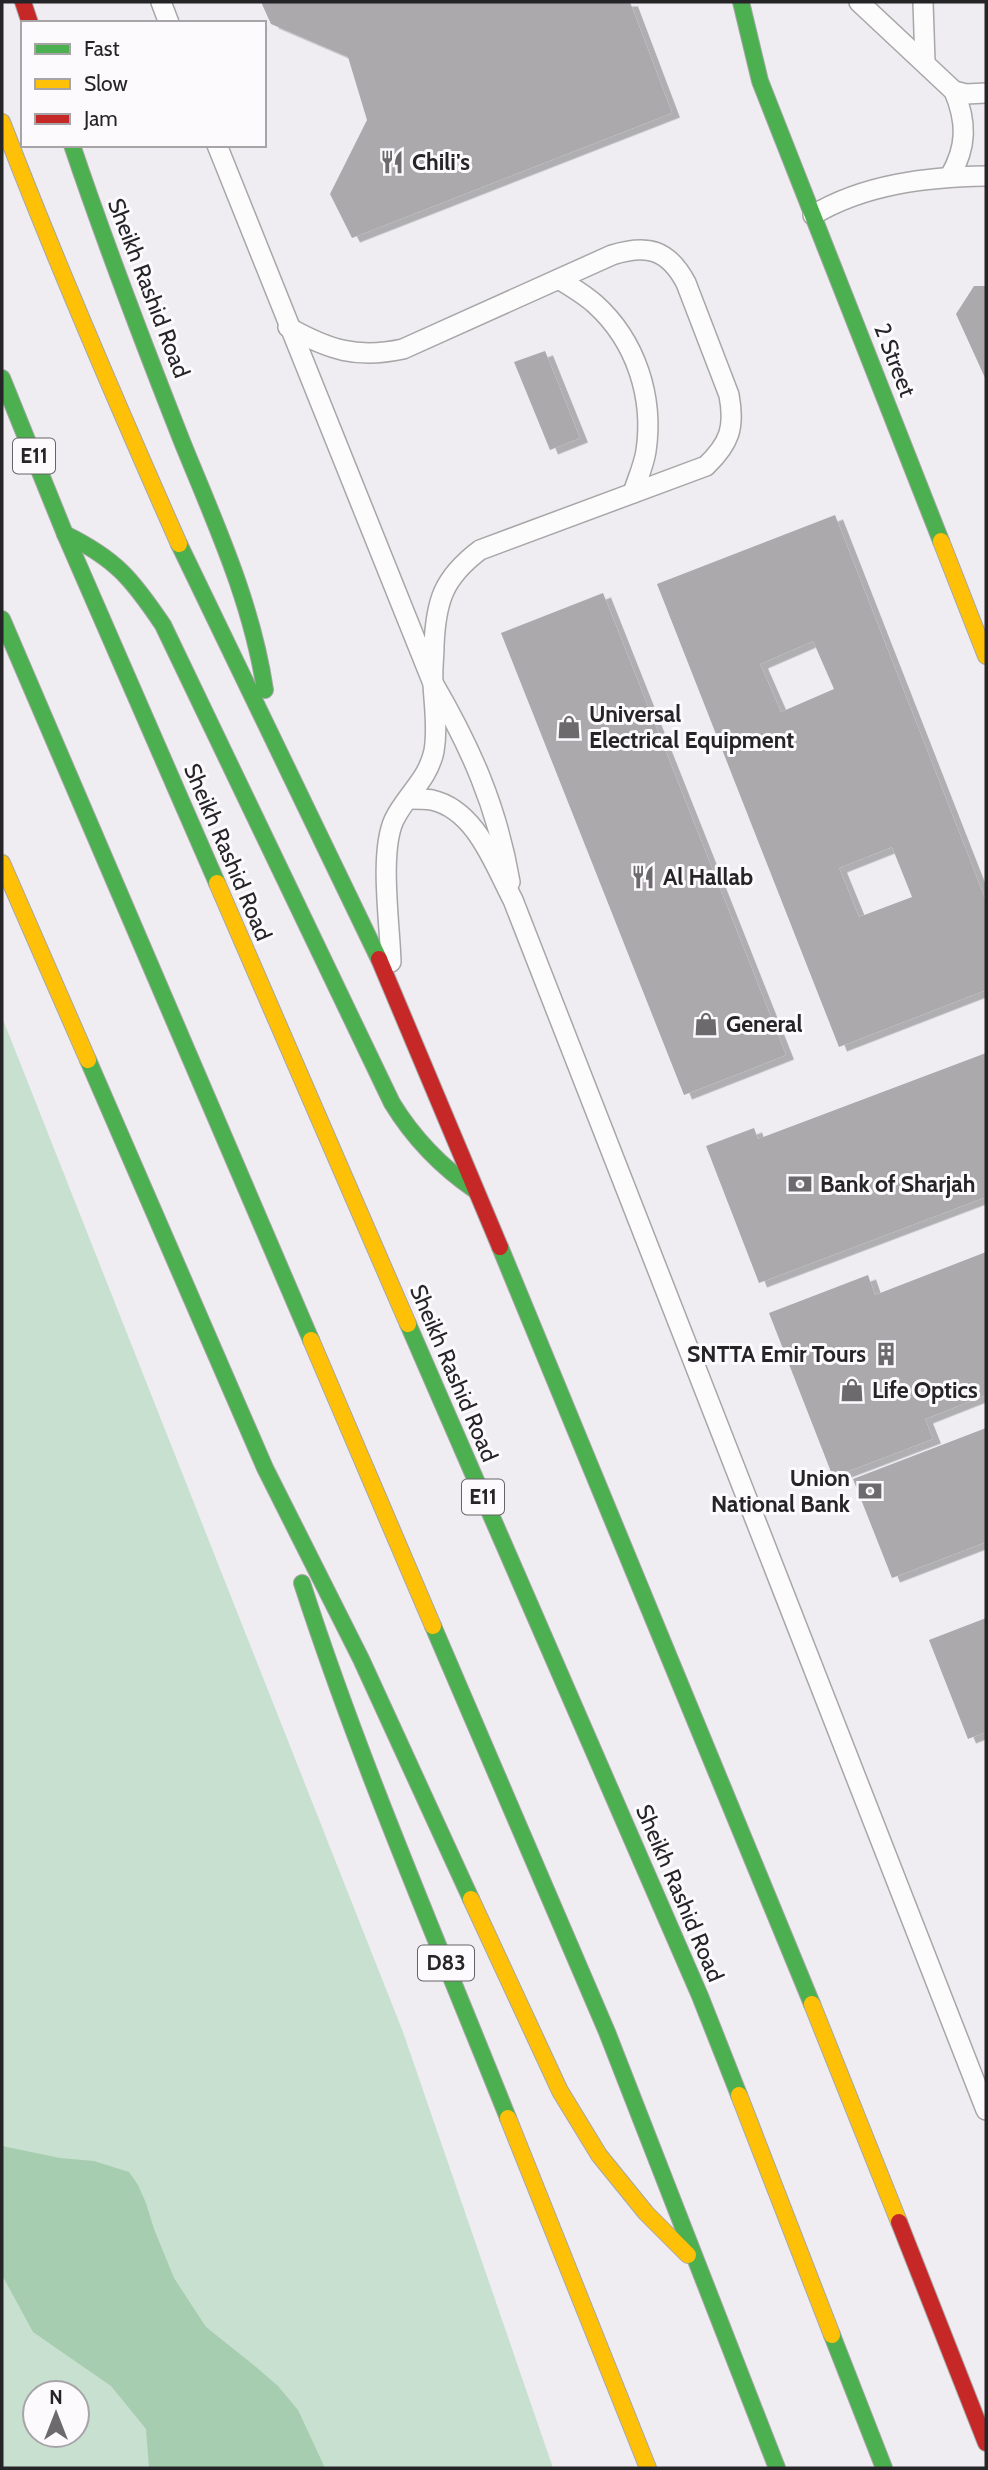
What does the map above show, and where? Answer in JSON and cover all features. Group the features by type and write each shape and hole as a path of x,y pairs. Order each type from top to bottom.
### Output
{"main road":[{"path":"23,2 29,21"},
{"name":"2 Street","path":"741,2 760,81 986,656"},
{"name":"2 Street","path":"730,32 760,81"},
{"path":"2,122 115,400 189,565 393,986 475,1191 777,1914 986,2443"},
{"name":"Sheikh Rashid Road","path":"73,147 91,202 242,590 262,662 268,726"},
{"name":"Sheikh Rashid Road","path":"2,378 65,534 700,1996 884,2468"},
{"path":"65,534 99,552 124,573 163,625 392,1103 407,1130 427,1154 475,1191"},
{"path":"2,619 602,2019 777,2468"},
{"path":"2,863 265,1468 361,1659 560,2091 607,2164 646,2213 699,2266"},
{"name":"D83","path":"265,1468 328,1662 362,1751 646,2461"}],"lane":[{"path":"161,2 168,21"},
{"path":"859,2 954,91 965,125 959,161 950,176"},
{"path":"923,2 925,62"},
{"path":"954,91 966,94 986,93"},
{"path":"217,147 432,681 461,732 485,786 503,843 513,900"},
{"path":"813,215 833,203 886,187 950,176 986,176"},
{"path":"288,327 332,349 368,354 403,349 629,250 647,249 664,255 677,267 686,283 729,395 733,414 730,434 720,452 706,466 499,541 480,550 463,563 449,579 440,598 435,619 432,681 437,730 433,755 424,778 395,818 387,854 393,986"},
{"path":"559,279 594,303 622,334 640,371 649,412 646,453 633,493"},
{"path":"410,799 432,800 453,809 470,824 513,900 986,2110"}],"shaded area":[{"path":"2,1017 403,2032 553,2468 2,2468"},
{"path":"2,2146 60,2158 94,2161 129,2172 146,2203 174,2278 206,2327 278,2386 298,2410 325,2468 149,2468 146,2429 111,2386 33,2332 2,2275"}],"building":[{"path":"261,2 630,2 672,113 352,238 330,194 367,120 348,57 271,24"},
{"path":"974,286 986,286 986,380 956,314"},
{"path":"545,351 580,438 550,450 514,362"},
{"path":"835,515 986,901 986,990 839,1047 657,584","holes":["813,641 834,689 781,712 760,664","892,847 912,897 859,917 839,868"]},
{"path":"603,593 786,1055 684,1095 501,633"},
{"path":"986,1053 986,1197 759,1283 706,1146 754,1128 758,1139"},
{"name":"SNTTA Emir Tours","path":"986,1252 986,1395 925,1419 933,1439 833,1477 769,1313 868,1275 875,1295"},
{"path":"986,1428 986,1542 892,1578 853,1479"},
{"path":"986,1618 986,1732 968,1739 929,1640"}],"traffic: fast":[{"path":"741,2 760,81 941,541"},
{"path":"73,147 140,333 232,565 251,626 265,690"},
{"path":"2,378 65,534 217,883"},
{"path":"65,534 97,552 122,572 163,625 392,1103 429,1151 475,1190"},
{"path":"179,544 379,959"},
{"path":"2,619 311,1340"},
{"path":"88,1060 265,1468 361,1659 471,1899"},
{"path":"500,1247 812,2004"},
{"path":"408,1324 700,1996 739,2095"},
{"path":"302,1583 374,1785 508,2118"},
{"path":"433,1626 607,2032 777,2468"},
{"path":"832,2335 884,2468"}],"traffic: slow":[{"path":"2,122 88,334 179,544"},
{"path":"941,541 986,656"},
{"path":"2,863 88,1060"},
{"path":"217,883 408,1324"},
{"path":"311,1340 433,1626"},
{"path":"471,1899 560,2091 599,2155 646,2213 688,2255"},
{"path":"812,2004 899,2222"},
{"path":"739,2095 832,2335"},
{"path":"508,2118 648,2468"}],"traffic: jam":[{"path":"23,2 29,21"},
{"path":"379,959 500,1247"},
{"path":"899,2222 986,2443"}],"place":[{"name":"Chili's","path":"392,162"},
{"name":"Universal Electrical Equipment","path":"569,727"},
{"name":"Al Hallab","path":"643,877"},
{"name":"General","path":"706,1024"},
{"name":"Bank of Sharjah","path":"800,1184"},
{"name":"SNTTA Emir Tours","path":"886,1354"},
{"name":"Life Optics","path":"852,1390"},
{"name":"Union National Bank","path":"870,1491"}]}
